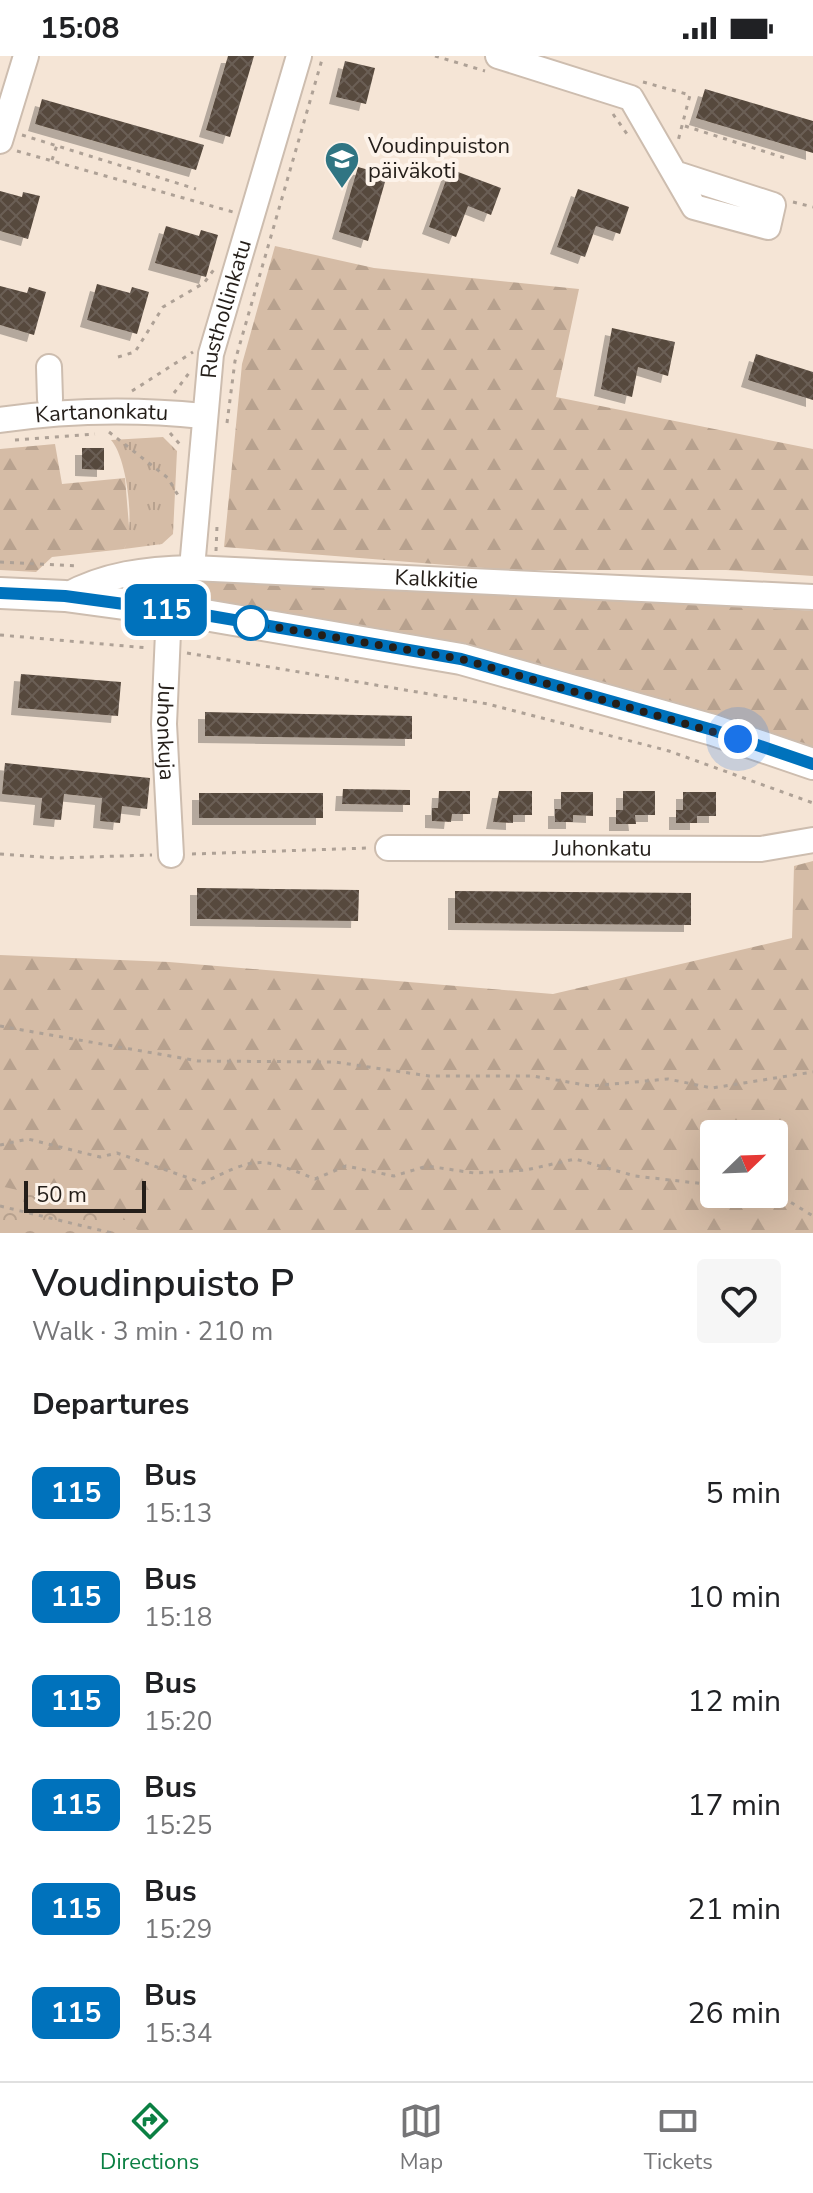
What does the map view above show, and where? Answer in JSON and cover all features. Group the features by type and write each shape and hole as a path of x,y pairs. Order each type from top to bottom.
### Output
{"main road":[{"path":"0,593 65,596 169,610 461,659 713,730 813,764"}],"street":[{"path":"5,140 26,56"},
{"name":"Rusthollinkatu","path":"192,568 203,416 211,354 299,56"},
{"path":"496,65 631,98 677,174"},
{"path":"49,367 50,399"},
{"name":"Kartanonkatu","path":"7,430 79,411 203,416"},
{"name":"Kalkkitie","path":"65,596 93,580 140,570 192,568 813,597"},
{"name":"Juhonkuja","path":"169,610 164,724 171,855"},
{"name":"Juhonkatu","path":"388,848 761,849 813,840"}],"path":[{"path":"225,434 235,361 323,56"},
{"path":"435,56 496,65"},
{"path":"612,112 628,136"},
{"path":"683,125 788,159"},
{"path":"5,140 57,145 196,189"},
{"path":"5,140 52,160 237,213"},
{"path":"52,160 57,145"},
{"path":"118,357 135,352 163,307 204,283 219,267 216,282"},
{"path":"121,399 176,360 197,350 194,358"},
{"path":"167,396 175,393 191,367"},
{"path":"160,429 178,441 182,457"},
{"path":"7,430 122,432"},
{"path":"109,432 168,478 179,497"},
{"path":"179,510 180,481"},
{"path":"216,555 218,525"},
{"path":"0,635 167,649 488,704 669,751 813,803"},
{"path":"0,854 56,858 388,848"},
{"path":"0,1026 198,1061 335,1062 429,1076 533,1076 591,1086 668,1079 712,1088 813,1072"},
{"path":"0,1145 28,1139 100,1157 117,1153 203,1183 241,1163 263,1160 315,1179 346,1166 394,1176 427,1166 474,1173 526,1170 575,1159 635,1176 700,1183"},
{"path":"788,1201 813,1216"},
{"path":"0,1206 112,1233"}],"green space":[{"path":"275,246 374,268 579,289 556,397 813,449 813,576 726,570 509,570 224,547 242,364"},
{"path":"163,437 177,451 173,534 162,544 124,549 129,526 128,493 121,461 111,440"},
{"path":"55,444 62,484 125,478 130,538 124,549 52,557 36,572 0,570 0,449"},
{"path":"197,580 813,611 813,749 698,712 198,601"},
{"path":"813,861 813,1233 0,1233 0,955 169,962 553,994 792,938 794,866"},
{"path":"0,1186 118,1213 141,1233 0,1233"}],"building":[{"path":"228,56 254,56 230,137 206,130"},
{"path":"345,61 375,68 366,104 336,97"},
{"path":"705,89 813,121 813,153 696,118"},
{"path":"42,99 204,145 196,170 35,124"},
{"path":"358,167 387,175 368,241 339,232"},
{"path":"450,169 501,188 491,215 468,206 456,237 429,227"},
{"path":"578,189 629,207 620,234 596,226 585,257 557,247"},
{"path":"0,191 22,197 23,192 40,196 28,239 0,231"},
{"path":"166,226 199,236 201,230 218,235 206,277 155,263"},
{"path":"97,284 130,293 132,287 149,292 137,334 87,320"},
{"path":"0,286 27,293 29,287 46,292 34,335 0,325"},
{"path":"612,328 675,342 668,376 638,367 632,397 601,389"},
{"path":"756,354 813,372 813,400 748,380"},
{"path":"82,448 104,448 104,470 82,469"},
{"path":"21,674 121,682 118,716 18,708"},
{"path":"205,712 412,716 412,739 205,736"},
{"path":"5,763 150,778 147,809 122,806 120,823 100,821 102,798 64,794 61,820 40,818 42,798 2,794"},
{"path":"343,789 410,790 410,805 342,804"},
{"path":"439,791 470,791 470,814 452,814 451,822 432,821 432,808 438,808"},
{"path":"499,791 532,791 532,815 513,815 513,823 493,822"},
{"path":"623,791 655,791 655,815 635,815 636,824 616,824 616,810 623,810"},
{"path":"561,792 593,792 593,816 573,815 573,822 555,822 555,809 561,809"},
{"path":"683,792 716,792 716,816 697,816 697,823 676,823 676,810 683,810"},
{"path":"199,793 323,793 323,818 199,818"},
{"path":"197,888 359,890 358,921 197,919"},
{"path":"455,891 691,893 691,925 455,923"}],"bus line":[{"name":"115","path":"0,593 65,596 205,615 461,659 713,730 813,764"}],"place":[{"name":"Voudinpuiston päiväkoti","path":"342,190"}],"route":[{"path":"251,623 461,659 738,739"}]}
